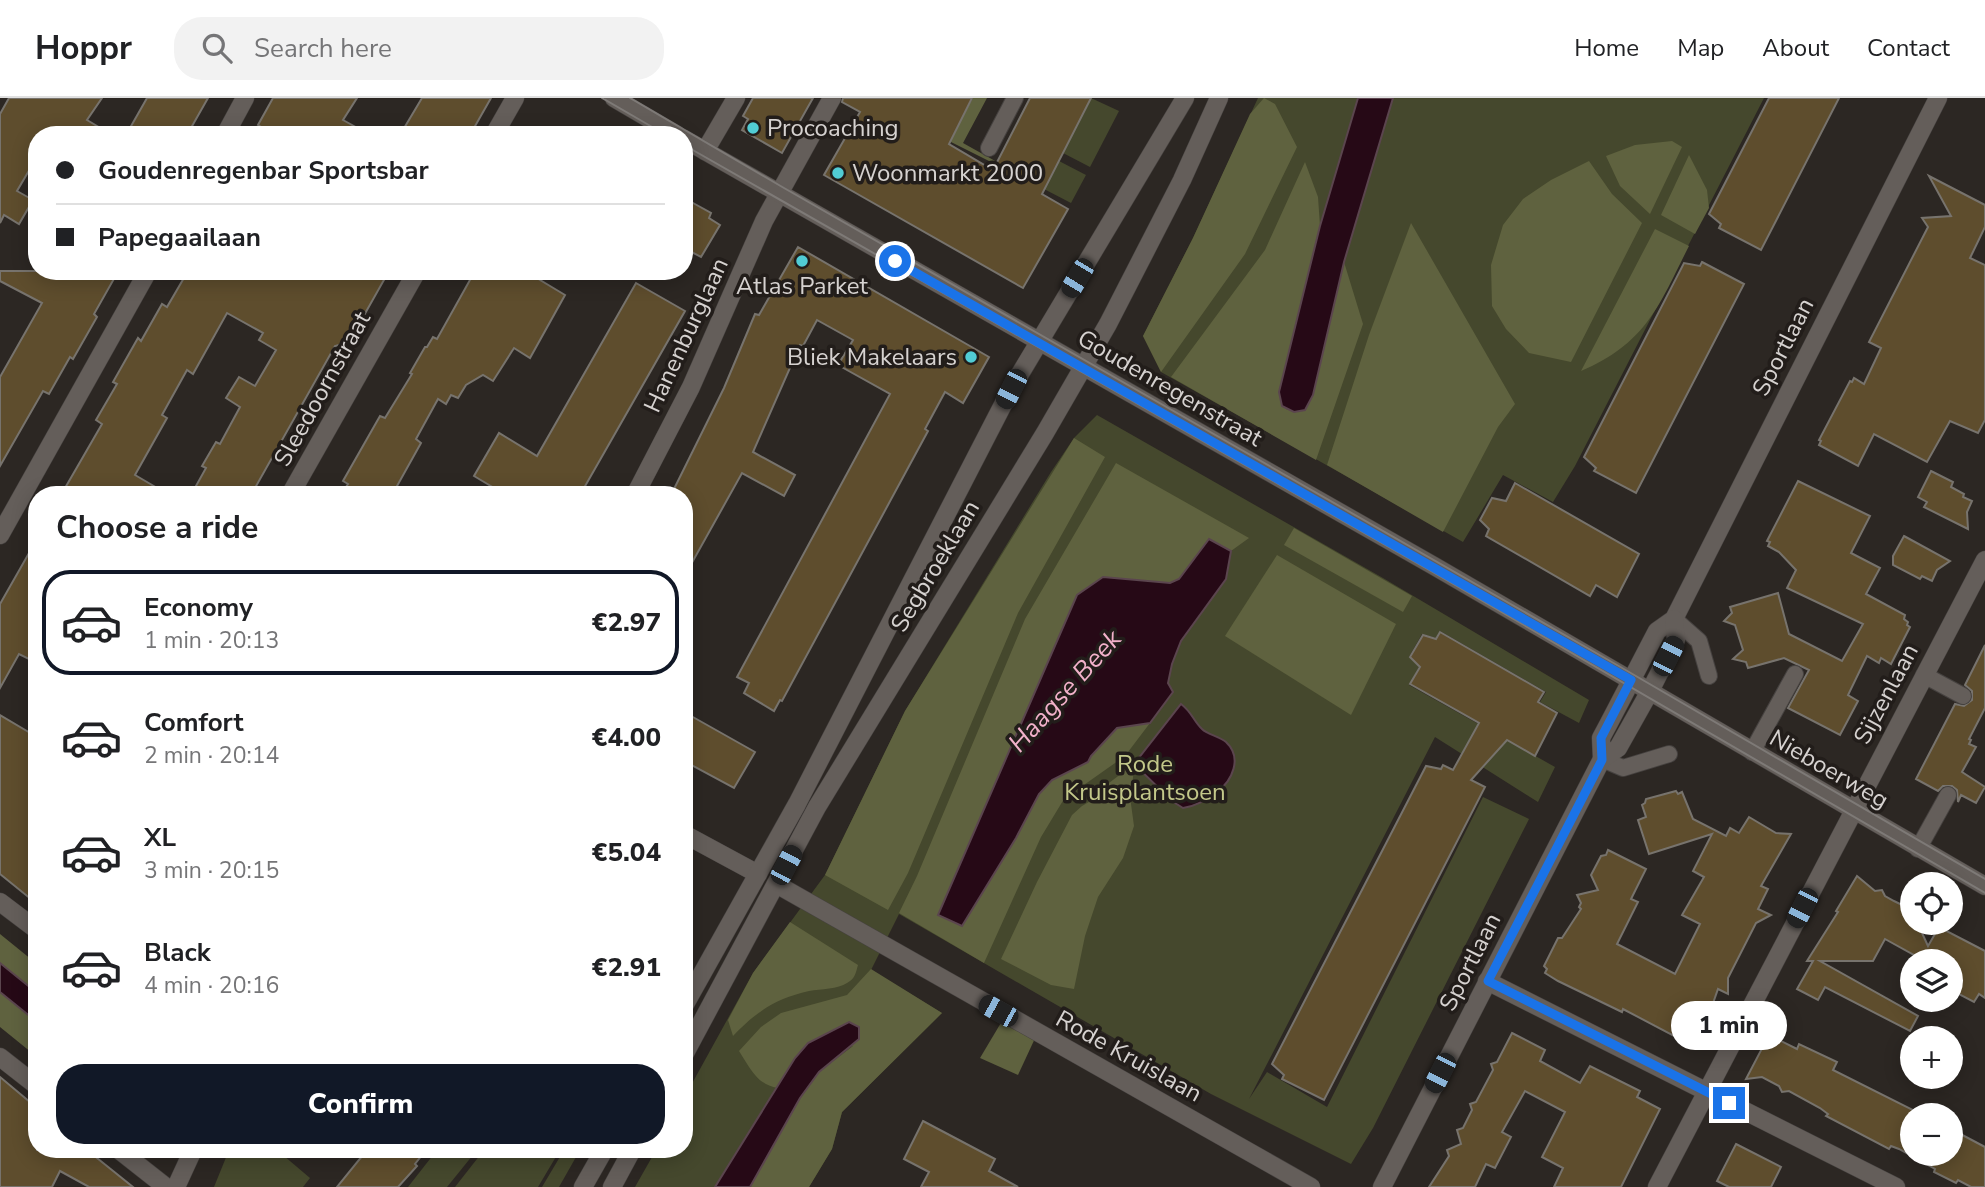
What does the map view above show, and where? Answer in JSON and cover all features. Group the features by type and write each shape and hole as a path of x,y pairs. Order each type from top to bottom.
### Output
{"street":[{"path":"230,126 245,98"},
{"path":"499,126 515,98"},
{"path":"614,98 662,126"},
{"path":"705,151 736,98"},
{"name":"Hanenburglaan","path":"640,486 691,387 764,222 832,98"},
{"name":"Segbroeklaan","path":"693,990 797,804 1011,389 1185,98"},
{"name":"Segbroeklaan","path":"693,1038 817,807 1038,445 1108,324 1182,180 1219,98"},
{"name":"Sportlaan","path":"1602,760 1601,738 1657,631 1674,618 1938,98"},
{"name":"Goudenregenstraat","path":"693,144 1650,691"},
{"path":"0,535 143,280"},
{"name":"Sleedoornstraat","path":"295,486 412,280"},
{"name":"Sijzenlaan","path":"1657,1187 1985,560"},
{"name":"Sportlaan","path":"1382,1187 1602,760 1618,748 1650,691 1676,640 1674,618"},
{"name":"Nieboerweg","path":"1650,691 1985,886"},
{"path":"693,839 758,874"},
{"name":"Rode Kruislaan","path":"776,884 1311,1187"},
{"path":"0,902 28,923"},
{"path":"1488,981 1896,1187"},
{"path":"0,1057 28,1079"},
{"path":"129,1158 166,1187"},
{"path":"176,1187 189,1158"},
{"path":"583,1187 599,1158"},
{"path":"612,1187 628,1158"}],"lane":[{"path":"989,148 1015,98"},
{"path":"1674,618 1699,641 1709,676"},
{"path":"1752,752 1795,674"},
{"path":"1924,675 1963,696"},
{"path":"1602,760 1623,768 1670,754"},
{"path":"1918,849 1948,795"}],"green space":[{"path":"973,98 987,98 963,143 997,162 995,164 949,141"},
{"path":"1091,98 1119,111 1090,167 1063,153"},
{"path":"1258,98 1764,98 1575,466 1553,502 1503,475 1463,542 1161,372 1143,336 1193,238"},
{"path":"1264,98 1275,104 1297,147 1245,254 1161,372 1143,336 1193,238 1250,114"},
{"path":"1672,141 1682,147 1650,214 1620,186 1606,156 1635,145"},
{"path":"1689,155 1707,190 1709,208 1695,234 1661,215"},
{"path":"1059,161 1086,175 1071,203 1044,189"},
{"path":"1589,161 1612,194 1642,223 1571,362 1529,353 1506,329 1492,306 1491,265 1503,225 1523,199 1551,180"},
{"path":"1305,162 1318,197 1320,226 1279,392 1286,409 1294,412 1313,395 1344,262 1363,324 1316,460 1171,377 1265,250"},
{"path":"1411,223 1515,404 1498,427 1443,532 1327,465 1369,335"},
{"path":"1655,229 1689,246 1669,286 1636,335 1622,348 1581,371"},
{"name":"Rode Kruisplantsoen","path":"1097,415 1383,578 1589,700 1579,723 1540,702 1546,692 1440,631 1436,638 1422,634 1409,657 1419,667 1409,685 1555,767 1538,802 1435,737 1249,1099 1267,1072 1327,1107 1483,797 1529,819 1373,1128 1351,1164 1211,1094 899,914 871,970 942,1013 842,1112 832,1149 809,1187 635,1187 651,1158 693,1158 693,1082 753,973 825,875 905,711 1074,438"},
{"path":"1074,438 1105,457 1018,613 908,873 888,910 825,875 905,711"},
{"path":"1116,463 1249,538 1231,551 1209,539 1179,579 1170,583 1103,577 938,915 962,926 1039,794 1052,780 1088,762 1117,728 1150,723 1125,756 1064,799 1041,837 984,963 899,913 1025,619"},
{"path":"1294,528 1412,596 1403,612 1284,545"},
{"path":"1277,555 1396,624 1351,715 1225,636"},
{"path":"1134,764 1131,804 1134,826 1123,858 1098,897 1085,936 1074,989 1051,985 1001,959 1072,815 1101,795 1105,786"},
{"path":"790,922 858,965 855,975 850,981 839,986 809,991 776,1002 733,1036 728,1020 753,973"},
{"path":"0,934 28,957 28,986 0,963"},
{"path":"871,969 942,1013 842,1112 832,1149 809,1187 750,1187 800,1098 819,1072 853,1046 795,1058 778,1088 759,1079 739,1051 761,1027 781,1013 847,995"},
{"path":"0,992 28,1015 28,1050 0,1027"},
{"path":"1005,1016 1037,1034 1018,1075 980,1058"},
{"path":"226,1158 286,1158 310,1178 303,1187 214,1187"},
{"path":"431,1158 471,1158 447,1187 408,1187"},
{"path":"478,1158 555,1158 538,1187 455,1187"},
{"path":"559,1158 575,1158 559,1187 542,1187"}],"water":[{"path":"1358,98 1393,98 1344,262 1313,395 1305,410 1294,412 1282,406 1279,392 1320,226"},
{"name":"Haagse Beek","path":"1209,539 1231,551 1226,579 1181,641 1168,683 1173,692 1150,723 1117,728 1088,762 1052,780 1039,794 1016,838 962,926 938,915 1077,595 1103,577 1170,583 1179,579"},
{"path":"1181,704 1202,729 1226,742 1235,762 1231,776 1217,792 1193,806 1183,808 1172,801 1134,764"},
{"path":"0,963 28,986 28,1015 0,992"},
{"path":"849,1022 859,1027 859,1039 819,1072 800,1098 750,1187 715,1187 795,1058 808,1043"}],"building":[{"path":"9,98 102,98 87,120 97,126 28,126 28,172 17,191 28,197 28,209 19,224 4,215 0,223 0,114"},
{"path":"147,98 208,98 192,126 131,126"},
{"path":"273,98 357,98 343,120 354,126 258,125"},
{"path":"422,98 491,98 475,126 405,126"},
{"path":"753,98 813,98 782,153 742,130 748,119 743,116"},
{"path":"843,98 972,98 949,144 993,170 1030,98 1091,98 1042,194 1068,209 1023,288 824,175 860,112 842,102"},
{"path":"1769,98 1839,98 1761,250 1719,228 1721,224 1709,214"},
{"path":"1929,176 1985,205 1985,227 1970,258 1985,265 1985,420 1978,433 1950,421 1927,462 1874,434 1858,466 1819,445 1819,440 1850,381 1854,378 1864,384 1881,348 1869,342 1928,227 1922,218 1951,216"},
{"path":"693,203 711,213 709,218 720,225 701,257 693,253"},
{"path":"798,247 989,357 963,403 945,392 925,429 928,431 782,701 780,700 774,711 744,693 749,683 737,677 890,394 838,365 853,340 817,320 803,346 800,345 753,452 795,475 784,496 742,473 693,561 693,486 675,486 724,388 755,314 759,315"},
{"path":"1702,262 1744,284 1636,493 1594,471 1596,468 1584,457 1684,263 1700,266"},
{"path":"0,271 28,271 28,280 113,280 94,314 97,317 73,359 70,357 49,394 43,391 0,466 0,377 42,303 0,281"},
{"path":"183,280 384,280 349,342 335,346 256,486 196,486 206,468 202,466 216,442 220,444 240,407 226,398 239,377 255,386 276,350 259,340 263,333 227,313 193,374 187,370 162,415 167,418 135,475 154,486 66,486 102,424 96,420 117,384 113,382 138,338 141,341 162,304 167,307"},
{"path":"470,280 540,280 565,295 530,358 514,348 493,381 483,375 466,385 458,398 451,395 446,404 438,399 416,439 421,443 397,486 347,486 348,484 343,481 380,416 385,418 425,347 433,337 437,339"},
{"path":"636,283 685,311 585,486 491,486 474,476 499,433 537,456"},
{"path":"1931,471 1953,482 1951,487 1972,501 1967,512 1968,529 1924,507 1927,502 1918,497"},
{"path":"1798,481 1870,516 1851,553 1880,568 1866,594 1905,615 1904,619 1910,627 1891,664 1881,658 1879,663 1867,656 1848,695 1858,701 1840,735 1788,708 1809,670 1784,658 1748,668 1746,662 1733,659 1743,650 1735,625 1724,621 1732,613 1730,607 1778,593 1789,634 1842,661 1863,624 1787,588 1796,570 1779,552 1768,546 1770,542 1767,541"},
{"path":"1515,483 1639,554 1617,597 1596,585 1590,596 1486,536 1489,529 1480,520 1492,498 1506,501"},
{"path":"1904,536 1950,561 1937,570 1932,581 1922,576 1920,579 1893,565 1893,556"},
{"path":"28,555 28,658 19,654 0,688 0,604"},
{"path":"1440,632 1544,692 1538,702 1557,713 1535,756 1507,740 1471,780 1485,787 1324,1100 1282,1079 1284,1075 1272,1064 1426,766 1441,769 1443,765 1453,770 1479,723 1410,684 1420,667 1410,657 1423,635 1436,639"},
{"path":"1985,645 1985,708 1969,739 1969,744 1976,747 1962,772 1985,787 1976,803 1961,795 1958,802 1957,790 1952,786 1943,786 1938,791 1916,779 1955,704 1964,706 1972,700 1972,691 1965,685"},
{"path":"0,715 28,732 28,897 0,874"},
{"path":"693,717 755,752 734,788 693,766"},
{"path":"1676,791 1678,794 1682,792 1693,819 1726,836 1730,828 1739,833 1749,817 1776,833 1791,834 1761,886 1768,889 1758,909 1771,915 1756,923 1728,978 1728,994 1718,989 1704,1029 1693,1046 1623,1009 1622,1012 1558,981 1545,973 1547,969 1544,966 1558,938 1562,938 1581,909 1577,895 1598,890 1591,875 1601,856 1606,855 1608,850 1646,869 1631,899 1638,902 1617,944 1675,974 1700,924 1682,915 1704,877 1693,871 1712,834 1649,854 1638,820 1646,817 1642,805 1646,799"},
{"path":"1857,876 1875,891 1882,890 1885,896 1900,904 1900,935 1923,935 1928,946 1934,935 1954,935 1985,951 1985,998 1979,994 1974,1002 1963,996 1963,949 1903,949 1885,939 1873,961 1820,961 1900,1006 1900,1012 1911,1012 1918,1016 1913,1026 1900,1026 1825,987 1818,1000 1797,989 1813,961 1807,961 1838,912 1836,911"},
{"path":"1512,1033 1545,1050 1540,1061 1580,1083 1590,1066 1640,1091 1637,1097 1660,1109 1621,1187 1554,1187 1563,1168 1542,1157 1565,1112 1525,1091 1502,1132 1511,1137 1495,1168 1486,1164 1475,1187 1429,1187 1449,1156 1447,1150 1461,1144 1457,1130 1463,1128 1472,1110 1470,1104 1476,1102 1493,1070 1491,1064 1497,1062"},
{"path":"1769,1035 1797,1049 1799,1044 1837,1062 1833,1070 1900,1104 1900,1150 1891,1146 1889,1149 1826,1116 1828,1114 1820,1108 1789,1091 1782,1092 1779,1086 1762,1077 1746,1079"},
{"path":"0,1077 28,1100 28,1158 97,1158 133,1187 89,1187 60,1171 52,1187 0,1187"},
{"path":"923,1121 995,1159 989,1171 1018,1187 921,1187 929,1172 904,1159"},
{"path":"1963,1135 1985,1147 1985,1187 1971,1187 1958,1180 1956,1183 1934,1172 1935,1169 1930,1166 1963,1166"},
{"path":"1736,1144 1781,1167 1771,1187 1729,1187 1717,1181"},
{"path":"361,1158 420,1158 415,1164 417,1166 398,1187 337,1187"}],"tram line":[{"path":"602,98 650,126"},
{"path":"630,98 678,126"},
{"path":"693,135 1985,879"},
{"path":"693,150 1431,571 1985,893"}],"place":[{"name":"Procoaching","path":"753,128"},
{"name":"Woonmarkt 2000","path":"838,173"},
{"name":"Atlas Parket","path":"802,261"},
{"name":"Bliek Makelaars","path":"971,357"}],"route":[{"path":"895,261 1631,680 1601,738 1602,760 1488,981 1729,1103"}]}
